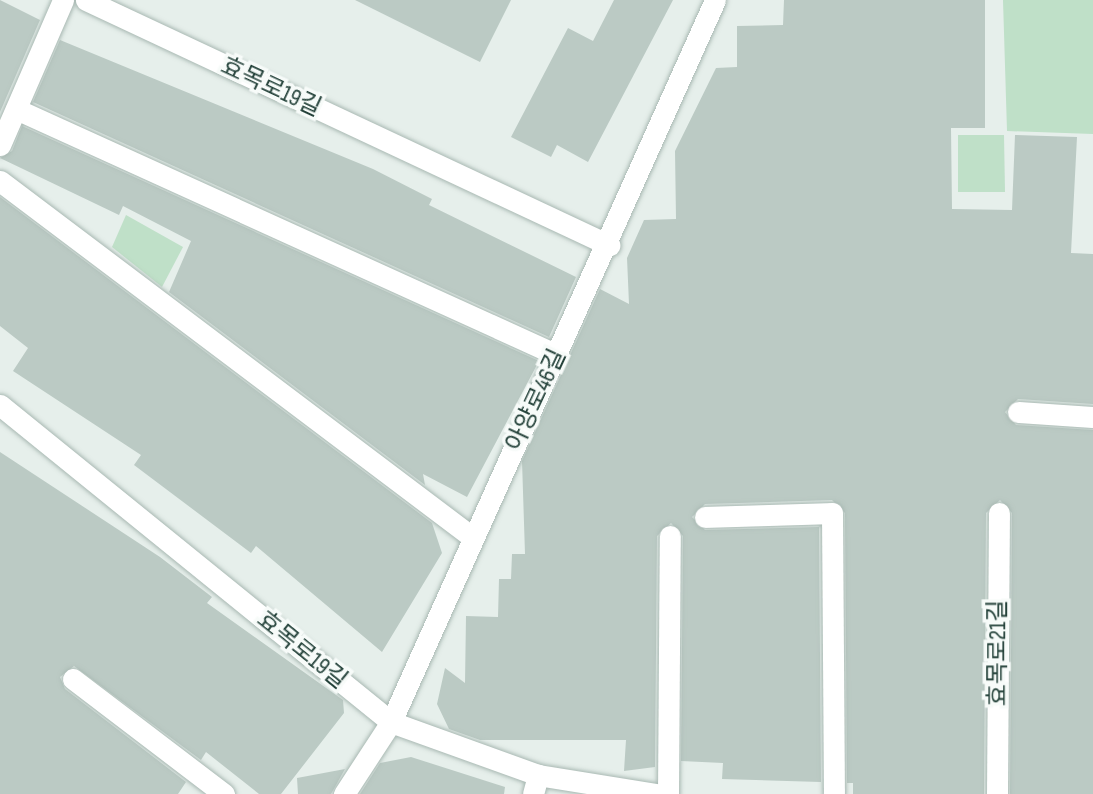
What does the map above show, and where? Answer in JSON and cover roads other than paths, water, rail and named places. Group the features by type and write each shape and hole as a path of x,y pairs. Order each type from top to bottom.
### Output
{"street":[{"path":"0,145 63,0"},
{"name":"효목로19길","path":"86,0 609,245"},
{"name":"아양로46길","path":"344,794 391,722 472,537 609,245 715,0"},
{"path":"16,109 557,355"},
{"path":"0,181 472,537"},
{"name":"효목로19길","path":"0,405 391,722 535,784 655,794"},
{"path":"1018,412 1093,418"},
{"path":"705,517 832,513 834,794"},
{"name":"효목로21길","path":"997,794 999,513"},
{"path":"668,794 670,536"},
{"path":"73,679 224,794"}]}
